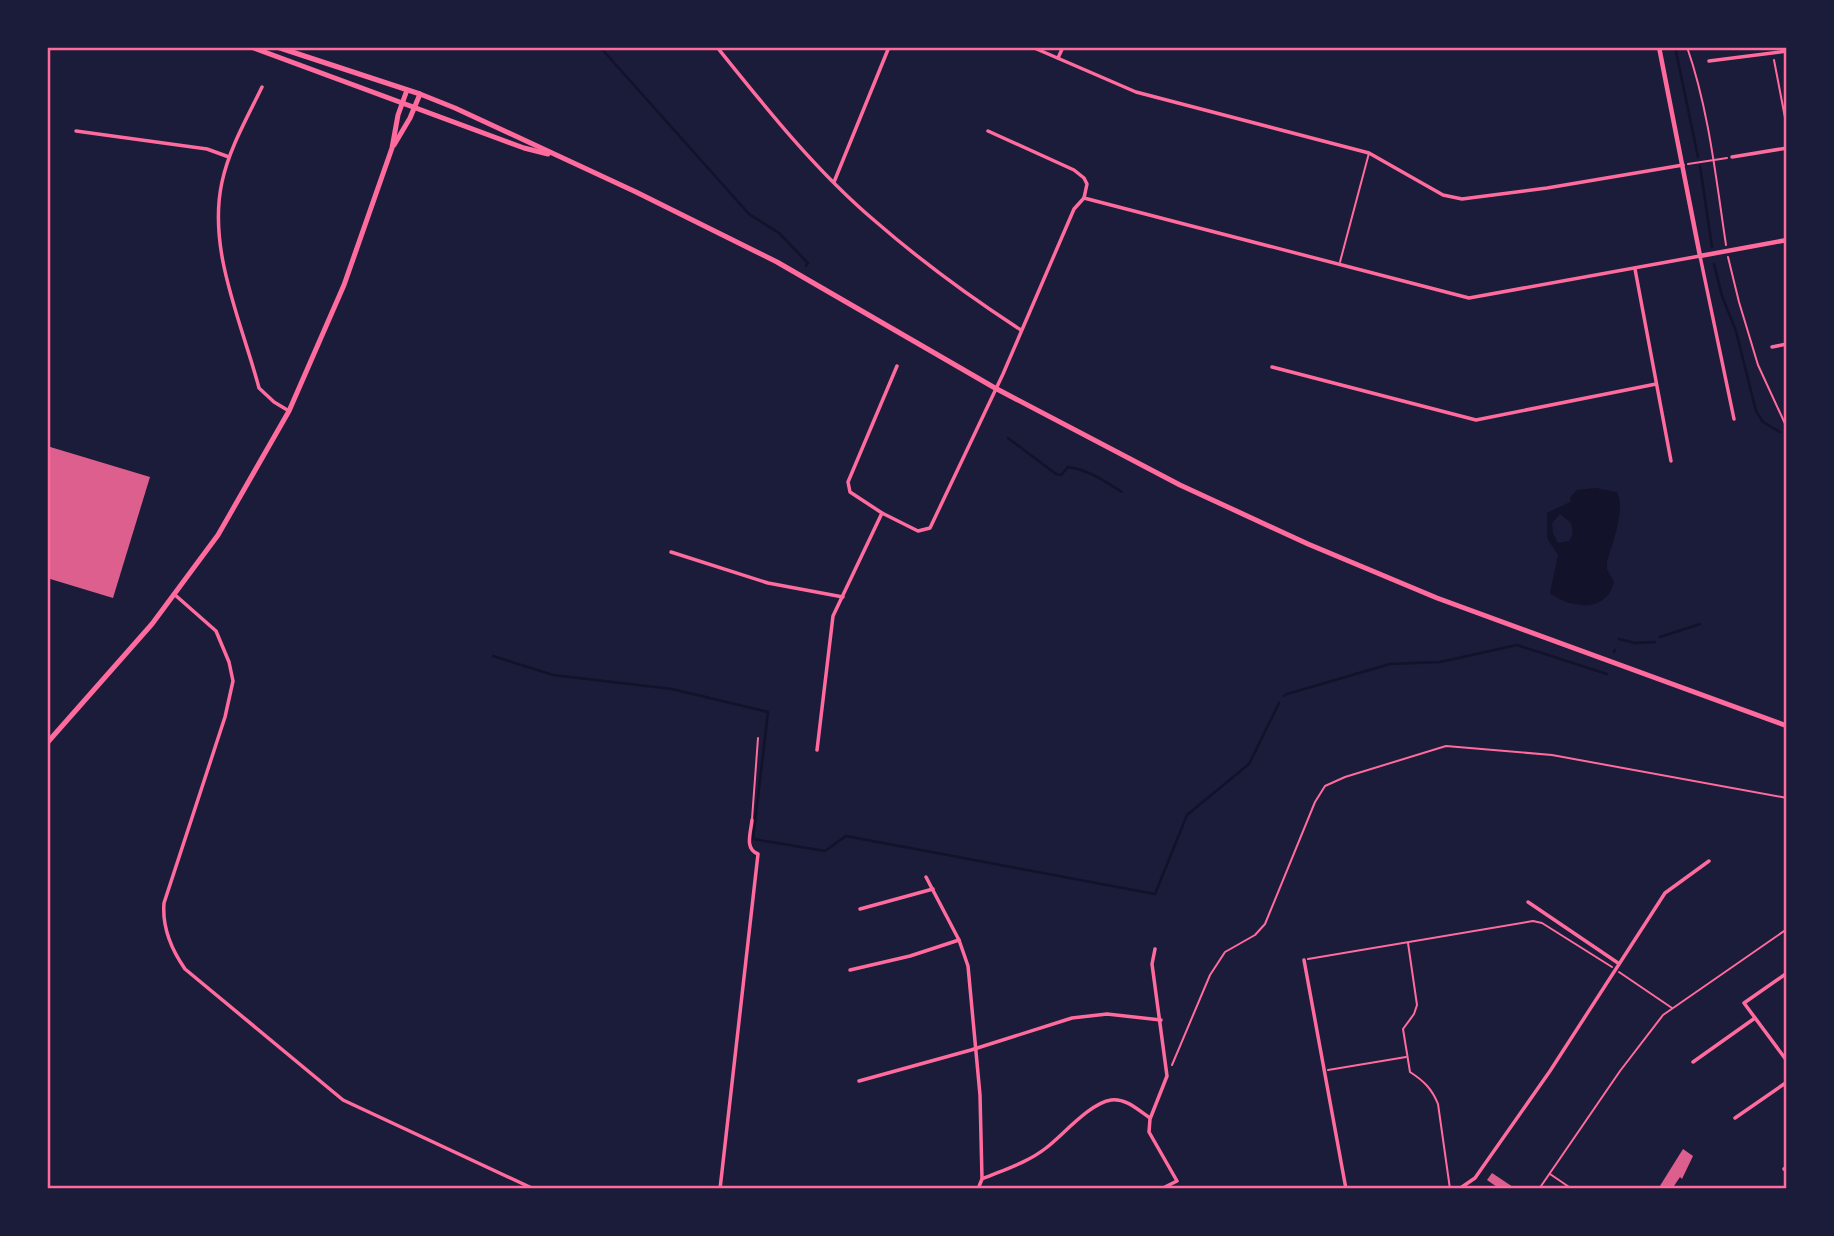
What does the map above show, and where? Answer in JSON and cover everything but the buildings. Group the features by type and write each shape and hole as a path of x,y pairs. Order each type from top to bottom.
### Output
{"main road":[{"path":"251,47 524,148 558,157"},
{"path":"277,47 420,94 636,192 777,262 995,388 1180,485 1308,544 1437,598 1787,726"},
{"path":"47,743 138,641 218,535 289,411 344,285 392,148 407,90"},
{"path":"392,148 420,94"}],"street":[{"path":"717,47 776,119 873,220 1021,330"},
{"path":"834,182 889,47"},
{"path":"1032,47 1136,92 1369,153 1443,195 1462,199 1683,165"},
{"path":"1058,58 1063,47"},
{"path":"1659,47 1734,419"},
{"path":"1709,61 1787,51"},
{"path":"262,87 229,157 218,204 224,264 258,388 289,411"},
{"path":"76,131 207,149 229,157"},
{"path":"897,366 848,482 850,492 882,513 918,531 930,528 1074,209 1084,198 1087,184 1074,170 988,131"},
{"path":"1732,157 1787,148"},
{"path":"1084,198 1469,298 1787,240"},
{"path":"1634,269 1671,461"},
{"path":"1772,347 1787,344"},
{"path":"1272,367 1476,420 1656,384"},
{"path":"817,750 833,616 882,513"},
{"path":"671,552 768,583 843,597"},
{"path":"174,594 216,631 229,662 233,681 225,717 164,903 163,916 172,951 185,969 343,1100 534,1189"},
{"path":"720,1189 758,854 749,847 752,820"},
{"path":"1459,1189 1475,1178 1550,1071 1665,893 1709,861"},
{"path":"926,877 959,940 968,967 981,1103 982,1179 978,1189"},
{"path":"860,909 933,889"},
{"path":"1528,902 1618,963"},
{"path":"850,970 910,956 959,940"},
{"path":"1155,949 1152,964 1167,1076 1150,1119 1149,1132 1177,1181 1161,1189"},
{"path":"1304,960 1346,1189"},
{"path":"1787,973 1744,1003 1787,1061"},
{"path":"859,1081 1072,1018 1107,1014 1161,1020"},
{"path":"1693,1062 1755,1017"},
{"path":"1735,1118 1787,1082"},
{"path":"982,1179 1011,1168 1044,1150 1099,1104 1112,1100 1126,1101 1150,1119"}],"lane":[{"path":"1340,263 1369,153"},
{"path":"752,820 758,738"}],"path":[{"path":"1687,47 1694,63 1727,251 1739,302 1758,365 1787,428"},
{"path":"1773,52 1787,128"},
{"path":"1683,165 1732,157"},
{"path":"1167,1076 1217,963 1225,952 1255,935 1265,924 1315,802 1325,786 1345,777 1446,746 1552,755 1787,798"},
{"path":"1304,960 1533,921 1542,923 1672,1009"},
{"path":"1539,1189 1631,1055 1663,1015 1787,929"},
{"path":"1408,943 1417,1005 1403,1029 1407,1057 1410,1072 1434,1093 1438,1104 1450,1189"},
{"path":"1324,1070 1407,1057"},
{"path":"1550,1174 1572,1189"}],"shaded area":[{"path":"1596,488 1617,492 1620,508 1607,562 1607,569 1614,582 1604,599 1587,605 1568,602 1550,593 1558,555 1547,538 1547,513 1570,502 1571,496 1577,490","holes":["1560,514 1571,523 1573,534 1569,541 1558,543 1552,523"]}],"waterway":[{"path":"600,47 749,214 779,233 808,263 806,266"},
{"path":"1675,47 1698,157"},
{"path":"1700,166 1712,247"},
{"path":"1714,264 1722,296 1736,331 1756,411 1763,422 1780,432"},
{"path":"1008,438 1056,474 1061,475 1068,467 1076,468 1096,476 1122,492"},
{"path":"1660,637 1700,624"},
{"path":"1619,639 1635,643 1655,642"},
{"path":"1284,696 1390,664 1440,662 1517,645 1607,674"},
{"path":"493,656 553,675 672,689 768,712 753,839 825,851 846,836 1155,894 1187,815 1249,764 1279,703"}]}
